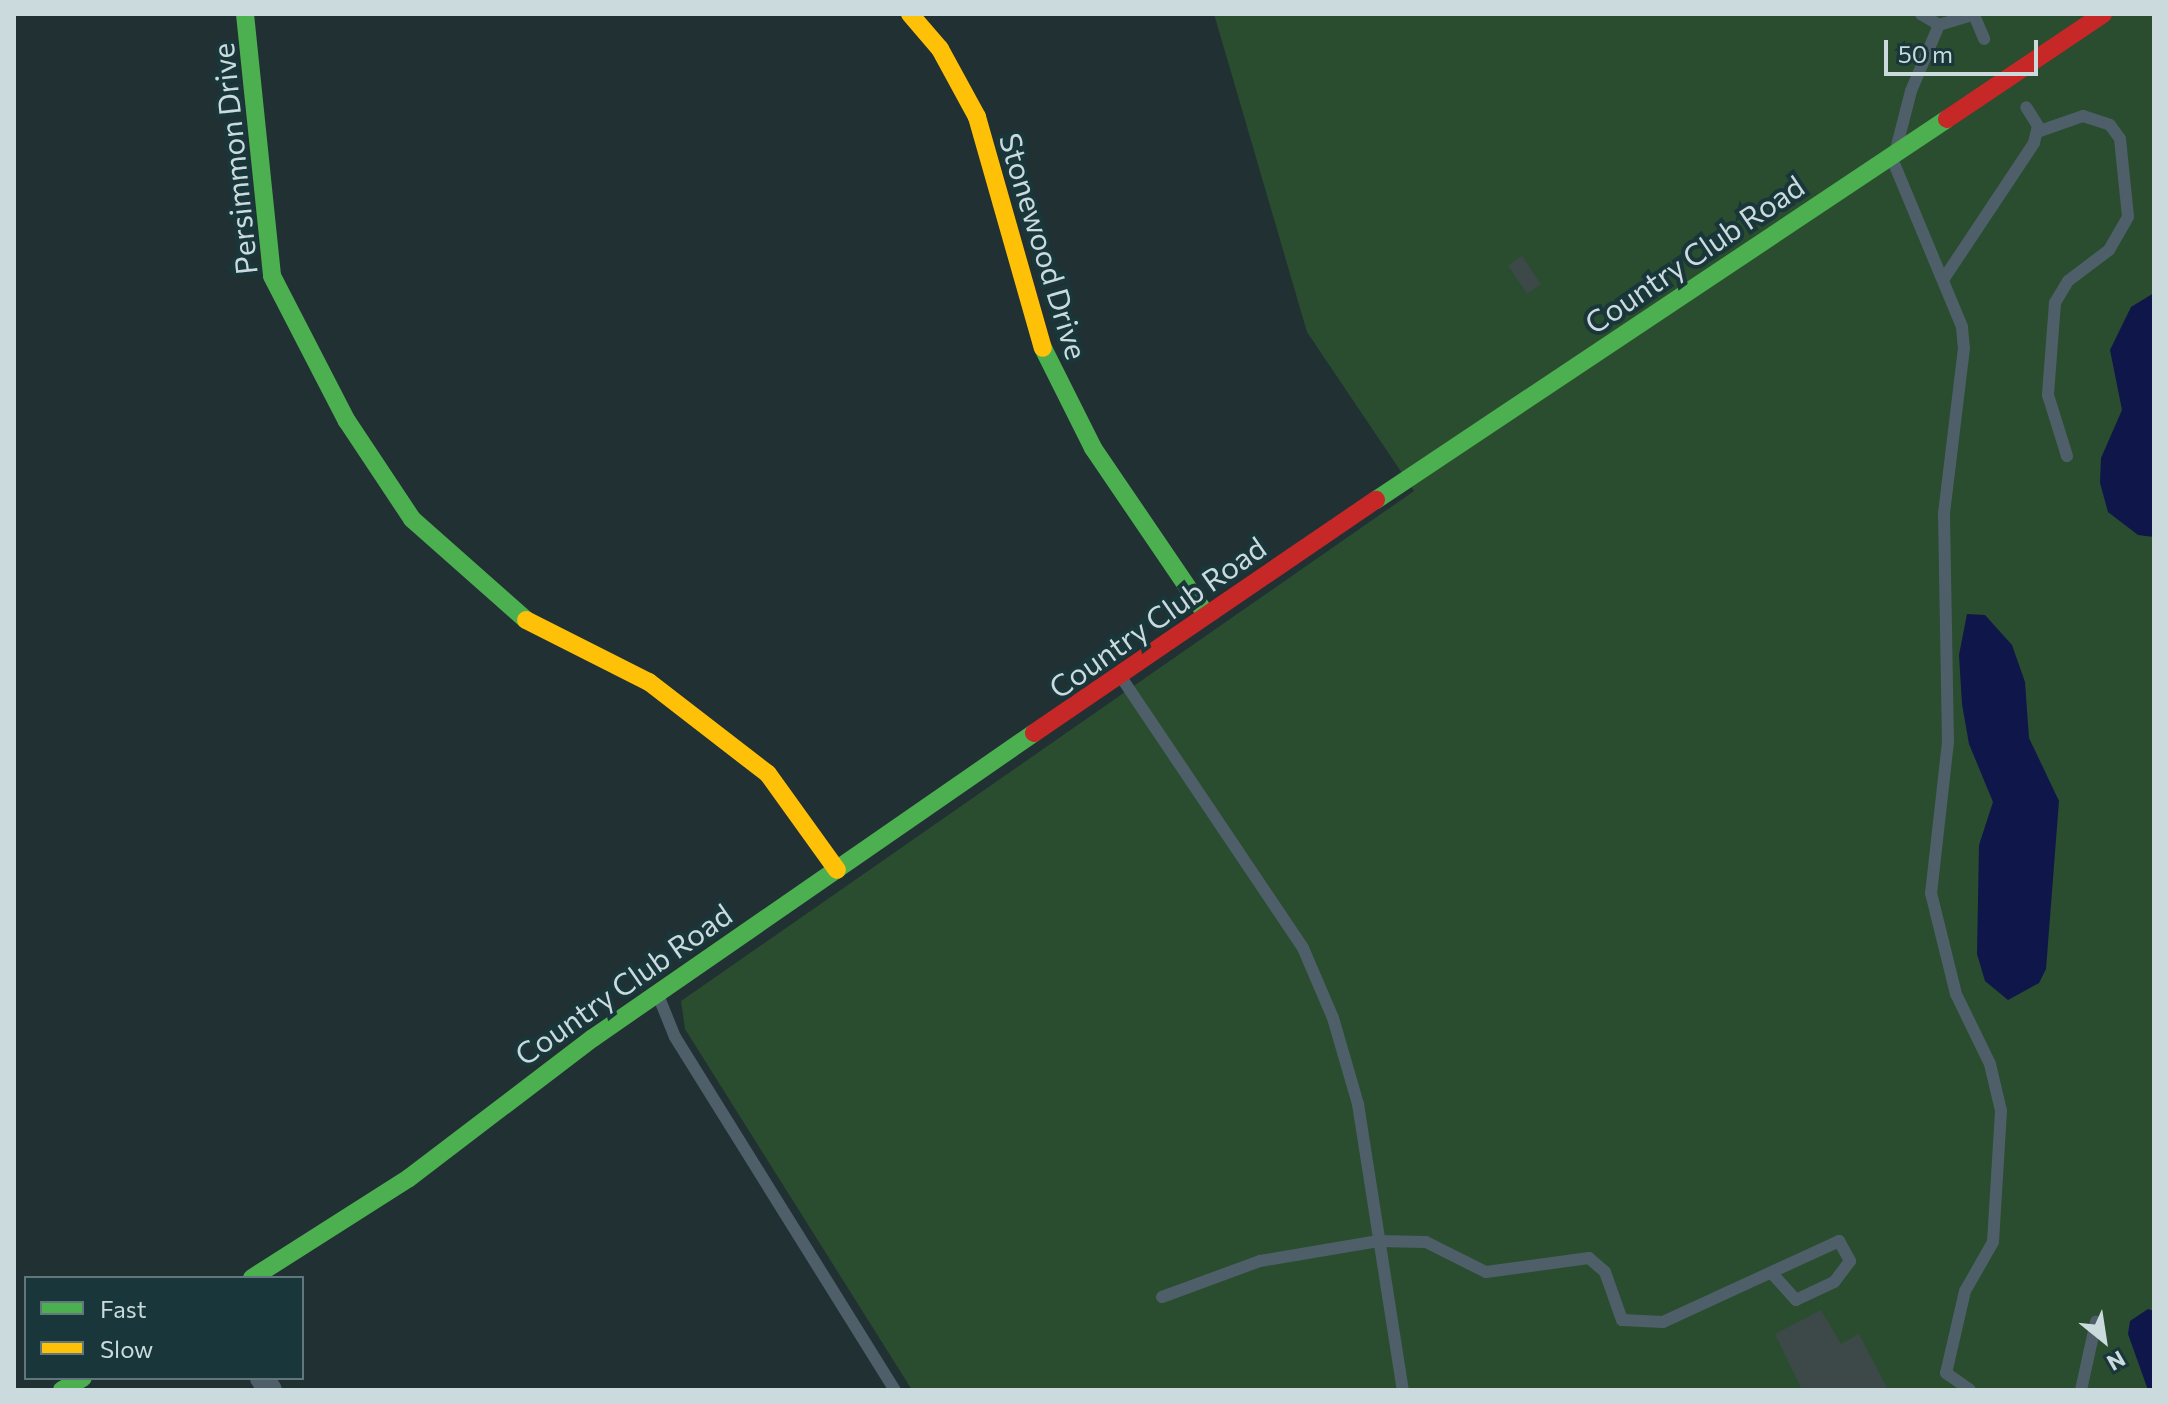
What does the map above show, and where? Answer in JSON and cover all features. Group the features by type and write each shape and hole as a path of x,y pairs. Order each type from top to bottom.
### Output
{"street":[{"name":"Persimmon Drive","path":"245,14 272,276 347,421 412,519 521,617 649,682 768,774 837,870"},
{"name":"Stonewood Drive","path":"910,14 940,49 977,117 1049,368 1093,448 1206,614"},
{"name":"Country Club Road","path":"255,1276 409,1178 658,995 1121,677 1206,614 2103,14"},
{"path":"62,1390 80,1380"}],"lane":[{"path":"1921,14 1939,25 1974,14 1984,39"},
{"path":"1939,25 1911,91 1895,154 1943,280 1964,348 1944,514 1948,742 1931,893 1956,994 1998,1085 2003,1137 1993,1242 1965,1291 1946,1373 1970,1390"},
{"path":"2026,107 2037,132"},
{"path":"1943,280 2037,132 2083,116 2110,125 2120,139 2128,217 2109,250 2068,281 2055,303 2048,395 2067,456"},
{"path":"1121,677 1303,948 1333,1018 1358,1104 1403,1390"},
{"path":"658,995 675,1037 895,1390"},
{"path":"1162,1297 1260,1261 1378,1241 1426,1242 1486,1272 1589,1258 1605,1272 1622,1320 1663,1322 1839,1241 1850,1261 1834,1282 1796,1300 1772,1273"},
{"path":"2081,1390 2096,1322"}],"green space":[{"path":"1214,14 2154,14 2154,1390 912,1390 685,1029 681,1001 1414,491 1307,332"}],"shaded area":[{"path":"2154,293 2154,537 2138,535 2108,512 2100,483 2101,458 2122,410 2110,350 2131,307"},
{"path":"1967,614 1985,615 2012,645 2025,682 2029,738 2059,801 2046,969 2039,983 2008,1000 1985,981 1977,954 1979,845 1993,802 1969,744 1962,704 1959,655"},
{"path":"2148,1309 2154,1311 2154,1390 2148,1390 2128,1334 2130,1321"}],"building":[{"path":"1522,256 1541,284 1527,294 1508,266"},
{"path":"1821,1310 1841,1344 1859,1334 1888,1390 1802,1390 1775,1334"}],"traffic: fast":[{"path":"245,14 272,276 347,421 412,519 526,620"},
{"path":"1376,500 1947,119"},
{"path":"1043,348 1093,448 1206,614"},
{"path":"255,1276 409,1178 593,1038 1034,733"},
{"path":"62,1390 80,1380"}],"traffic: slow":[{"path":"910,14 940,49 977,117 1043,348"},
{"path":"526,620 649,682 768,774 837,870"}],"traffic: jam":[{"path":"1947,119 2103,14"},
{"path":"1034,733 1376,500"}]}
